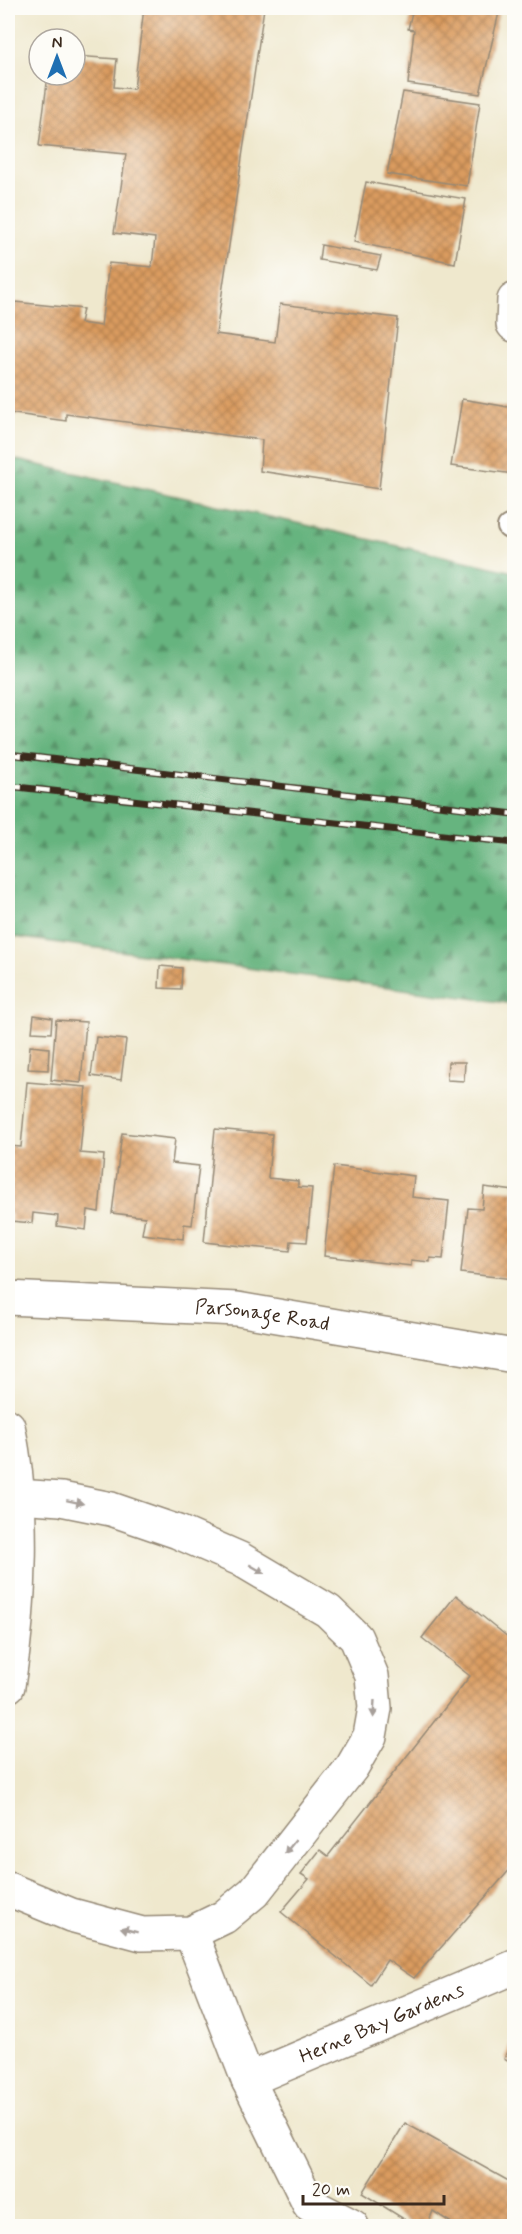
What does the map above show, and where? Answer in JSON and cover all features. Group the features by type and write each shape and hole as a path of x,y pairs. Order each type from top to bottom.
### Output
{"street":[{"name":"Parsonage Road","path":"8,1298 237,1309 514,1356"},
{"path":"8,1426 17,1496 17,1600 8,1686"},
{"path":"8,1889 71,1915 142,1934 191,1933 224,1917 254,1892 352,1767 370,1736 375,1708 372,1676 356,1638 328,1611 240,1559 178,1532 111,1509 61,1499 17,1496"},
{"path":"191,1933 248,2080 309,2204 352,2226"},
{"name":"Herne Bay Gardens","path":"248,2080 514,1967"}],"green space":[{"path":"8,458 514,572 514,1004 8,936"}],"building":[{"path":"144,8 264,8 216,334 275,342 280,304 398,318 379,489 260,471 262,440 66,414 66,421 8,413 8,351 15,302 83,309 80,323 101,326 109,263 152,267 155,238 114,233 126,154 39,146 46,87 87,87 87,57 117,59 114,87 134,89"},
{"path":"413,8 500,8 480,94 408,84 414,30 408,29"},
{"path":"403,92 480,103 467,186 387,174"},
{"path":"366,182 466,199 455,263 354,242"},
{"path":"321,245 381,256 377,270 319,260"},
{"path":"462,399 514,408 514,474 451,466"},
{"path":"160,966 182,968 181,989 159,988"},
{"path":"34,1015 52,1018 51,1033 32,1032"},
{"path":"56,1020 86,1022 81,1083 51,1080"},
{"path":"96,1037 126,1040 121,1080 91,1076"},
{"path":"30,1046 49,1048 48,1070 28,1069"},
{"path":"448,1062 465,1062 464,1081 447,1080"},
{"path":"27,1082 86,1087 80,1153 104,1155 99,1212 88,1210 86,1230 57,1226 58,1216 33,1213 32,1223 11,1221 11,1214 8,1214 8,1146 21,1147"},
{"path":"215,1129 272,1134 268,1178 298,1181 298,1187 312,1188 307,1242 291,1241 290,1251 204,1242"},
{"path":"122,1133 175,1139 172,1163 199,1166 192,1225 184,1224 183,1239 142,1234 145,1217 112,1213"},
{"path":"334,1166 414,1176 412,1197 449,1201 443,1259 430,1258 430,1262 411,1260 411,1266 324,1256"},
{"path":"484,1187 514,1191 514,1279 461,1273 468,1208 482,1209"},
{"path":"456,1595 514,1642 513,1866 414,1978 387,1960 371,1985 281,1912 309,1879 301,1874 320,1850 328,1856 470,1676 422,1638"},
{"path":"514,2035 514,2065 504,2059"},
{"path":"405,2123 514,2184 514,2226 456,2226 433,2211 427,2226 415,2226 362,2193"}],"railway":[{"path":"8,754 514,814"},
{"path":"8,786 514,843"}]}
